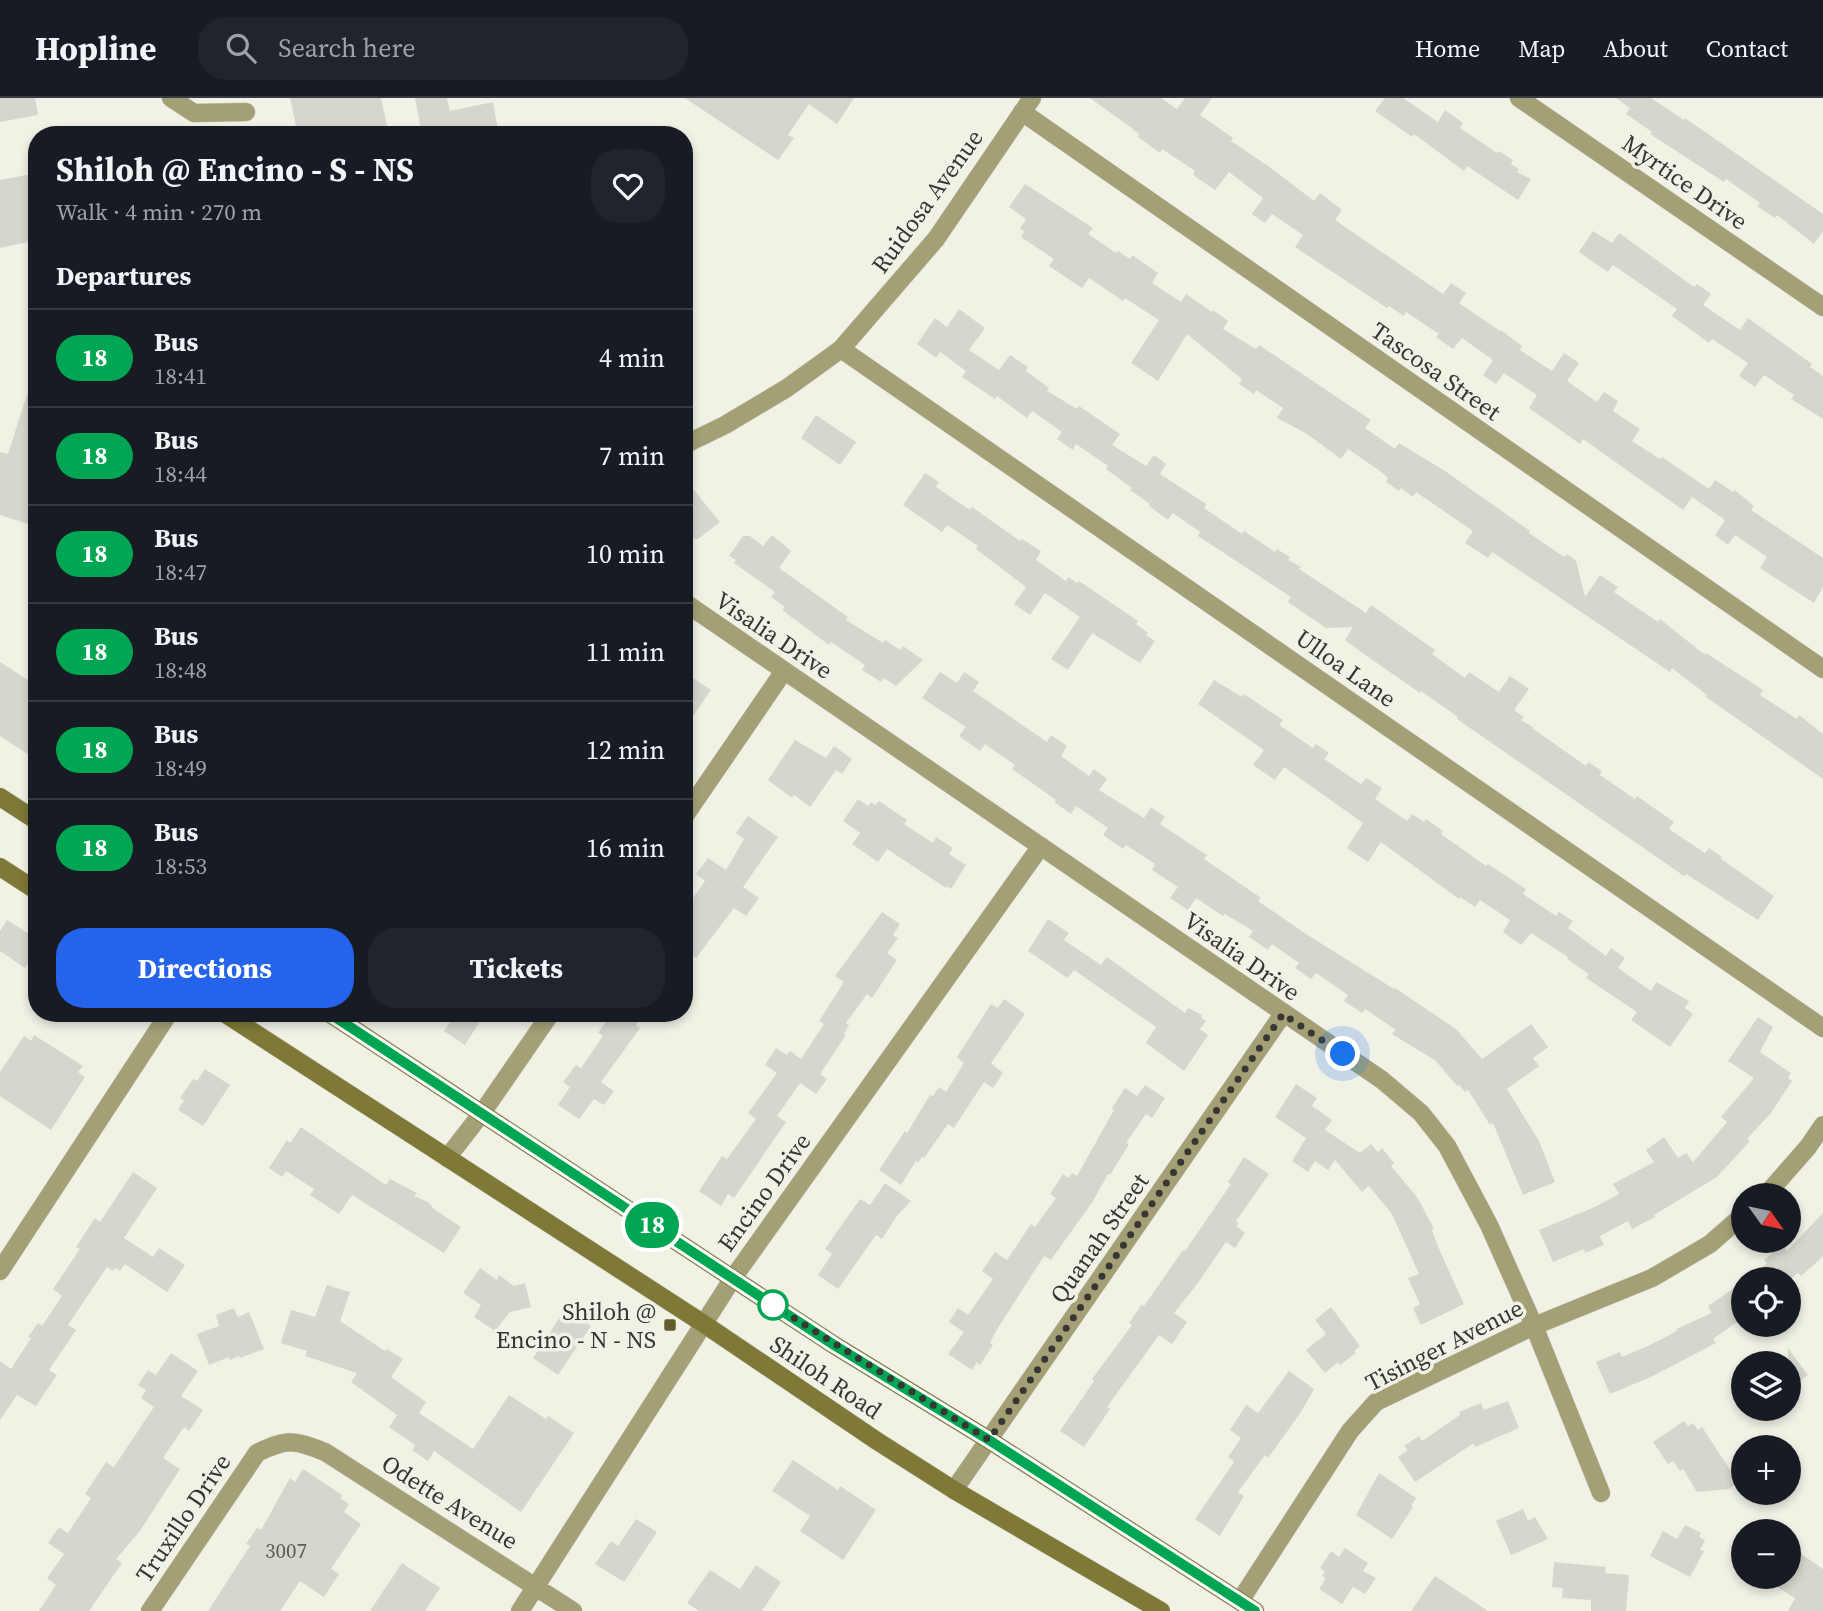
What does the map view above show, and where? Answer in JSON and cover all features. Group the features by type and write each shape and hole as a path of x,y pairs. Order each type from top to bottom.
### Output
{"main road":[{"path":"0,797 28,815"},
{"path":"0,867 28,885"},
{"name":"Shiloh Road","path":"238,1022 704,1324 954,1490 1161,1611"},
{"name":"Shiloh Road","path":"344,1022 834,1345 989,1440 1247,1606"}],"street":[{"path":"172,98 194,113 246,112"},
{"name":"Myrtice Drive","path":"1519,98 1823,307"},
{"name":"Ruidosa Avenue","path":"693,441 787,388 841,349 936,239 1027,105"},
{"name":"Tascosa Street","path":"1027,105 1823,669"},
{"name":"Ulloa Lane","path":"841,349 1823,1028"},
{"name":"Visalia Drive","path":"693,609 1382,1080 1422,1113 1447,1146 1489,1225 1534,1326 1601,1493"},
{"path":"693,804 783,671"},
{"name":"Encino Drive","path":"520,1611 733,1278 1041,846"},
{"name":"Quanah Street","path":"954,1490 1283,1014"},
{"path":"0,1271 163,1022"},
{"path":"447,1158 482,1113 545,1022"},
{"path":"1776,1183 1823,1125"},
{"name":"Tisinger Avenue","path":"1247,1606 1350,1431 1376,1402 1534,1326 1652,1278 1710,1244 1731,1226"},
{"name":"Odette Avenue","path":"297,1441 325,1452 573,1611"},
{"name":"Truxillo Drive","path":"150,1611 257,1453 276,1444 297,1441"}],"building":[{"path":"0,98 35,98 38,115 0,122"},
{"path":"290,98 381,98 387,126 296,126"},
{"path":"415,98 447,98 450,111 493,102 497,126 420,126"},
{"path":"685,98 854,98 837,124 809,104 788,135 794,138 778,160"},
{"path":"1090,98 1161,98 1177,109 1185,98 1212,98 1200,115 1314,201 1320,193 1342,210 1335,220 1443,294 1451,283 1466,293 1459,303 1501,330 1522,346 1520,350 1552,371 1564,353 1579,363 1567,381 1597,402 1604,392 1618,401 1613,411 1640,429 1632,441 1660,459 1662,457 1709,489 1715,480 1733,492 1735,490 1754,506 1751,510 1823,558 1823,587 1814,603 1760,568 1767,557 1735,535 1728,545 1715,535 1725,520 1692,497 1683,510 1583,439 1580,444 1529,408 1537,395 1504,373 1496,384 1483,375 1493,360 1462,338 1453,349 1436,337 1439,334 1406,312 1404,316 1389,306 1387,308 1295,247 1303,235 1272,214 1265,223 1252,214 1263,198 1229,172 1215,190 1193,175 1195,171 1162,149 1160,153 1138,137 1139,134 1133,129"},
{"path":"1385,98 1403,98 1438,122 1445,110 1463,123 1460,128 1497,153 1499,151 1513,160 1511,164 1519,169 1517,172 1531,179 1518,200 1467,166 1464,171 1414,134 1412,137 1375,111"},
{"path":"1616,98 1651,98 1684,120 1685,118 1823,214 1823,231 1814,244 1777,215 1775,218 1757,206 1760,203 1726,179 1724,182 1650,134 1652,132 1626,114 1630,108"},
{"path":"28,175 28,242 0,248 0,180"},
{"path":"1025,184 1093,228 1088,234 1116,253 1118,251 1130,259 1132,255 1158,273 1152,283 1181,302 1186,294 1212,312 1213,310 1228,321 1223,329 1256,349 1259,345 1371,420 1365,428 1395,449 1399,443 1445,471 1564,557 1567,554 1576,561 1585,597 1600,575 1618,587 1614,592 1658,622 1660,619 1705,655 1706,653 1763,690 1760,695 1797,719 1799,715 1823,734 1823,779 1706,697 1707,695 1672,668 1670,672 1492,552 1488,558 1465,543 1473,531 1416,492 1413,497 1401,488 1399,491 1386,482 1388,478 1380,471 1348,449 1341,459 1307,434 1277,418 1283,408 1256,390 1254,394 1239,384 1242,379 1187,334 1158,381 1131,363 1159,320 1125,298 1123,301 1089,278 1082,288 1049,266 1054,259 1021,237 1024,231 1020,229 1026,219 1009,207"},
{"path":"1593,231 1612,243 1619,233 1694,287 1697,284 1711,294 1703,305 1740,330 1748,318 1812,364 1810,367 1823,376 1823,419 1791,399 1794,395 1764,375 1755,387 1739,376 1748,363 1712,339 1709,343 1672,316 1677,309 1613,265 1608,272 1579,252"},
{"path":"959,309 985,328 969,350 999,370 1010,355 1028,367 1026,371 1049,388 1047,391 1077,409 1079,406 1120,434 1112,445 1146,466 1154,455 1166,464 1160,474 1206,504 1204,508 1242,534 1244,531 1275,552 1277,549 1290,557 1288,560 1301,567 1299,569 1366,613 1371,605 1435,650 1432,654 1465,678 1469,672 1499,692 1510,676 1529,689 1514,710 1524,717 1521,720 1586,766 1588,762 1602,771 1600,775 1635,799 1637,796 1674,822 1669,829 1705,853 1709,848 1774,896 1758,920 1686,874 1684,876 1364,654 1345,640 1353,627 1326,628 1288,602 1291,597 1198,536 1200,532 1173,513 1168,520 1149,506 1150,504 1130,490 1132,488 1106,469 1108,466 1076,444 1073,450 1057,439 1062,432 1032,411 1027,418 997,396 995,399 962,377 966,371 940,352 936,358 917,344 935,318 947,327"},
{"path":"28,392 28,524 0,515 0,452 8,454"},
{"path":"816,415 856,442 840,465 801,438"},
{"path":"925,473 939,482 936,487 970,510 972,507 1020,541 1022,539 1041,551 1036,560 1066,581 1068,577 1077,583 1079,581 1138,621 1136,624 1155,641 1140,663 1092,633 1068,670 1051,659 1080,617 1045,593 1030,615 1014,604 1026,587 976,549 978,546 947,525 942,532 903,505"},
{"path":"693,489 720,522 698,539 694,539"},
{"path":"772,535 791,551 779,568 848,617 846,620 883,643 885,640 900,650 903,646 923,660 896,686 884,678 881,682 862,670 865,665 831,642 829,645 782,610 785,607 771,597 775,592 734,563 736,560 729,556 743,536 750,536 763,546"},
{"path":"0,662 28,680 28,754 0,736"},
{"path":"940,672 957,683 964,672 979,682 973,691 1047,742 1051,735 1067,746 1061,756 1089,776 1094,769 1107,779 1099,790 1144,818 1151,807 1165,817 1160,824 1207,855 1204,859 1261,898 1258,901 1456,1029 1482,1059 1531,1024 1548,1047 1533,1058 1539,1066 1507,1089 1539,1141 1555,1182 1523,1195 1493,1123 1490,1125 1468,1090 1465,1092 1457,1086 1436,1061 1392,1034 1396,1030 1365,1009 1362,1013 1344,1001 1348,995 1316,973 1311,979 1295,968 1299,963 1272,944 1268,950 1249,937 1253,931 1196,898 1188,910 1170,898 1178,887 1152,870 1155,864 1126,845 1123,849 1103,835 1108,828 1076,806 1071,814 1054,802 1056,800 1012,769 1015,765 985,744 980,751 959,736 966,727 922,698"},
{"path":"693,678 711,690 693,716"},
{"path":"1214,680 1242,697 1244,694 1283,720 1279,725 1313,748 1316,744 1329,753 1324,759 1361,784 1366,778 1382,788 1375,799 1407,821 1412,814 1424,822 1426,819 1443,831 1441,834 1486,866 1488,864 1526,889 1523,894 1556,916 1559,912 1573,921 1568,928 1606,956 1611,948 1625,958 1618,968 1651,991 1656,982 1689,1001 1685,1008 1693,1014 1670,1047 1631,1020 1637,1012 1586,978 1589,974 1567,959 1568,957 1531,933 1521,945 1503,932 1510,920 1480,900 1475,907 1460,897 1459,899 1381,842 1368,862 1347,848 1363,823 1284,767 1275,780 1253,765 1264,750 1198,704"},
{"path":"795,740 826,758 834,746 852,759 842,774 836,770 810,807 794,795 792,798 768,780"},
{"path":"858,799 868,806 871,802 875,805 879,801 907,820 904,824 933,843 936,837 953,848 949,854 966,865 951,889 887,849 878,862 852,844 860,833 843,821"},
{"path":"748,816 778,837 743,887 759,898 746,916 734,908 696,958 693,956 693,898 705,881 696,874 708,858 726,870 744,839 736,833"},
{"path":"882,912 900,924 893,935 898,938 887,953 897,960 872,998 867,994 846,1023 849,1025 844,1034 846,1035 820,1074 827,1079 816,1094 800,1083 777,1116 786,1122 734,1198 728,1194 721,1206 699,1191 722,1156 727,1159 756,1119 748,1113 777,1073 765,1065 776,1048 787,1055 790,1051 801,1059 824,1024 819,1021 844,982 835,976"},
{"path":"1048,919 1069,933 1064,940 1101,965 1107,957 1185,1013 1188,1008 1202,1015 1206,1021 1200,1029 1208,1035 1184,1071 1146,1043 1156,1027 1074,970 1068,978 1028,951"},
{"path":"7,920 28,933 28,964 25,968 0,951 0,931"},
{"path":"1004,999 1025,1014 991,1063 1003,1073 993,1088 984,1082 954,1128 948,1124 924,1158 918,1163 916,1161 901,1185 879,1170 905,1131 907,1133 930,1095 933,1096 939,1087 946,1092 964,1063 957,1057 991,1004 998,1008"},
{"path":"1758,1017 1773,1027 1760,1052 1791,1073 1788,1078 1792,1081 1771,1113 1747,1139 1750,1141 1717,1177 1654,1215 1655,1217 1632,1229 1628,1221 1600,1236 1604,1245 1585,1253 1584,1249 1553,1262 1539,1230 1619,1194 1613,1184 1654,1162 1646,1150 1664,1137 1678,1158 1686,1153 1693,1162 1727,1122 1721,1117 1754,1078 1728,1061"},
{"path":"450,1022 479,1022 465,1045 444,1031"},
{"path":"606,1022 638,1022 636,1025 640,1028 601,1082 614,1091 604,1105 594,1099 579,1119 558,1105 570,1087 563,1082 576,1065 581,1068 603,1036 598,1033"},
{"path":"34,1035 83,1066 78,1072 85,1077 51,1130 0,1096 0,1072 24,1036 31,1041"},
{"path":"205,1069 230,1085 203,1126 178,1110 184,1100 180,1098 193,1079 197,1081"},
{"path":"1296,1084 1317,1098 1312,1106 1332,1120 1325,1130 1360,1153 1371,1144 1378,1152 1382,1148 1394,1163 1391,1166 1417,1197 1434,1229 1432,1230 1439,1249 1464,1304 1421,1325 1413,1308 1420,1304 1408,1278 1419,1274 1392,1214 1369,1186 1362,1192 1335,1160 1328,1170 1315,1161 1308,1172 1292,1161 1306,1138 1275,1117"},
{"path":"1145,1085 1165,1098 1152,1118 1146,1114 1126,1143 1129,1144 1110,1175 1108,1174 1093,1201 1051,1260 1044,1256 996,1331 990,1343 993,1345 980,1365 977,1362 972,1370 948,1354 964,1332 949,1322 958,1308 968,1315 993,1279 982,1271 995,1252 1007,1260 1031,1224 1035,1227 1056,1198 1050,1194 1063,1174 1069,1178 1072,1173 1077,1176 1125,1088 1137,1096"},
{"path":"301,1127 386,1185 390,1179 417,1193 414,1196 428,1202 461,1227 444,1253 352,1195 339,1214 310,1195 314,1189 286,1171 282,1177 269,1168 287,1140 290,1143"},
{"path":"1244,1157 1269,1174 1236,1221 1239,1223 1236,1226 1245,1233 1235,1248 1226,1242 1174,1313 1187,1322 1172,1344 1159,1335 1107,1407 1110,1409 1084,1447 1060,1431 1094,1381 1092,1379 1132,1325 1129,1323 1142,1304 1144,1306 1183,1250 1185,1251 1231,1184 1228,1182"},
{"path":"133,1172 157,1188 124,1238 153,1257 159,1248 185,1265 167,1292 125,1264 120,1271 107,1267 68,1325 76,1330 49,1370 57,1375 36,1406 17,1395 0,1420 0,1361 11,1369 38,1323 42,1326 62,1296 53,1289 80,1249 76,1247 95,1218 100,1222"},
{"path":"885,1183 911,1201 882,1239 876,1235 838,1289 818,1275 832,1254 825,1249 860,1199 870,1205"},
{"path":"1823,1213 1823,1256 1801,1276 1801,1267 1762,1267 1767,1263 1764,1260 1772,1253 1801,1253 1801,1236"},
{"path":"480,1268 497,1280 499,1275 514,1286 525,1283 531,1307 510,1312 495,1331 474,1317 481,1305 463,1293"},
{"path":"327,1285 350,1292 340,1321 385,1351 387,1349 403,1359 391,1377 426,1402 419,1413 473,1449 509,1395 574,1433 521,1512 434,1451 428,1461 412,1450 415,1445 389,1427 397,1415 351,1382 357,1373 305,1356 307,1351 281,1343 291,1310 315,1317"},
{"path":"1731,1290 1731,1326 1713,1339 1716,1343 1651,1377 1610,1394 1596,1362 1620,1352 1622,1357 1650,1345 1677,1331 1676,1329 1712,1313 1708,1306"},
{"path":"1331,1307 1360,1346 1354,1351 1356,1353 1340,1365 1338,1362 1325,1373 1306,1350 1326,1334 1315,1320"},
{"path":"234,1308 238,1317 249,1312 264,1349 209,1365 197,1334 219,1326 216,1315"},
{"path":"566,1308 591,1326 558,1375 533,1358"},
{"path":"171,1353 198,1371 181,1396 203,1410 189,1431 184,1427 163,1458 180,1469 140,1531 116,1559 122,1563 89,1611 39,1611 56,1585 47,1578 64,1554 48,1543 59,1527 68,1533 91,1498 85,1494 106,1462 114,1467 154,1407 141,1398 146,1390 138,1385 148,1370 156,1375"},
{"path":"1801,1366 1808,1375 1801,1380"},
{"path":"1289,1371 1314,1389 1268,1458 1265,1455 1238,1492 1244,1496 1220,1536 1195,1519 1234,1462 1228,1457 1241,1438 1230,1430 1246,1405 1258,1413"},
{"path":"1508,1401 1519,1428 1475,1447 1474,1443 1415,1482 1398,1457 1408,1450 1404,1446 1419,1436 1422,1441 1460,1415 1459,1412 1481,1403 1484,1410"},
{"path":"1684,1421 1688,1426 1693,1423 1698,1430 1702,1427 1731,1471 1731,1487 1697,1492 1683,1469 1680,1471 1673,1461 1668,1464 1653,1442"},
{"path":"793,1460 838,1490 840,1486 876,1510 843,1560 800,1531 810,1516 772,1491"},
{"path":"303,1469 342,1495 340,1498 349,1504 344,1512 361,1524 331,1569 339,1574 324,1597 300,1581 280,1611 208,1611 250,1546 246,1544 257,1528 261,1530 290,1478 295,1482"},
{"path":"1379,1473 1416,1498 1392,1539 1356,1515"},
{"path":"1523,1509 1528,1521 1535,1517 1548,1539 1511,1555 1496,1521"},
{"path":"636,1519 657,1532 624,1582 595,1564 611,1541 618,1546"},
{"path":"1685,1525 1701,1533 1699,1537 1705,1540 1700,1550 1704,1551 1690,1577 1650,1556 1663,1531 1677,1539"},
{"path":"1345,1548 1368,1563 1363,1571 1376,1578 1365,1594 1353,1587 1342,1604 1319,1589 1326,1578 1322,1576 1325,1572 1320,1568 1331,1551 1339,1557"},
{"path":"1801,1554 1823,1569 1823,1611 1788,1611 1795,1598 1781,1589 1801,1589"},
{"path":"1554,1562 1606,1567 1605,1573 1629,1575 1626,1611 1591,1611 1591,1600 1562,1598 1563,1588 1552,1587"},
{"path":"402,1563 440,1588 425,1611 370,1611"},
{"path":"756,1565 781,1582 762,1611 699,1611 687,1603 710,1570 740,1589"},
{"path":"1435,1576 1488,1611 1411,1611"}],"bus line":[{"name":"18","path":"343,1022 834,1345 989,1440 1255,1611"}],"place":[{"name":"Shiloh @ Encino - N - NS","path":"670,1325"}],"route":[{"path":"773,1305 989,1440 1283,1014 1343,1054"}]}
